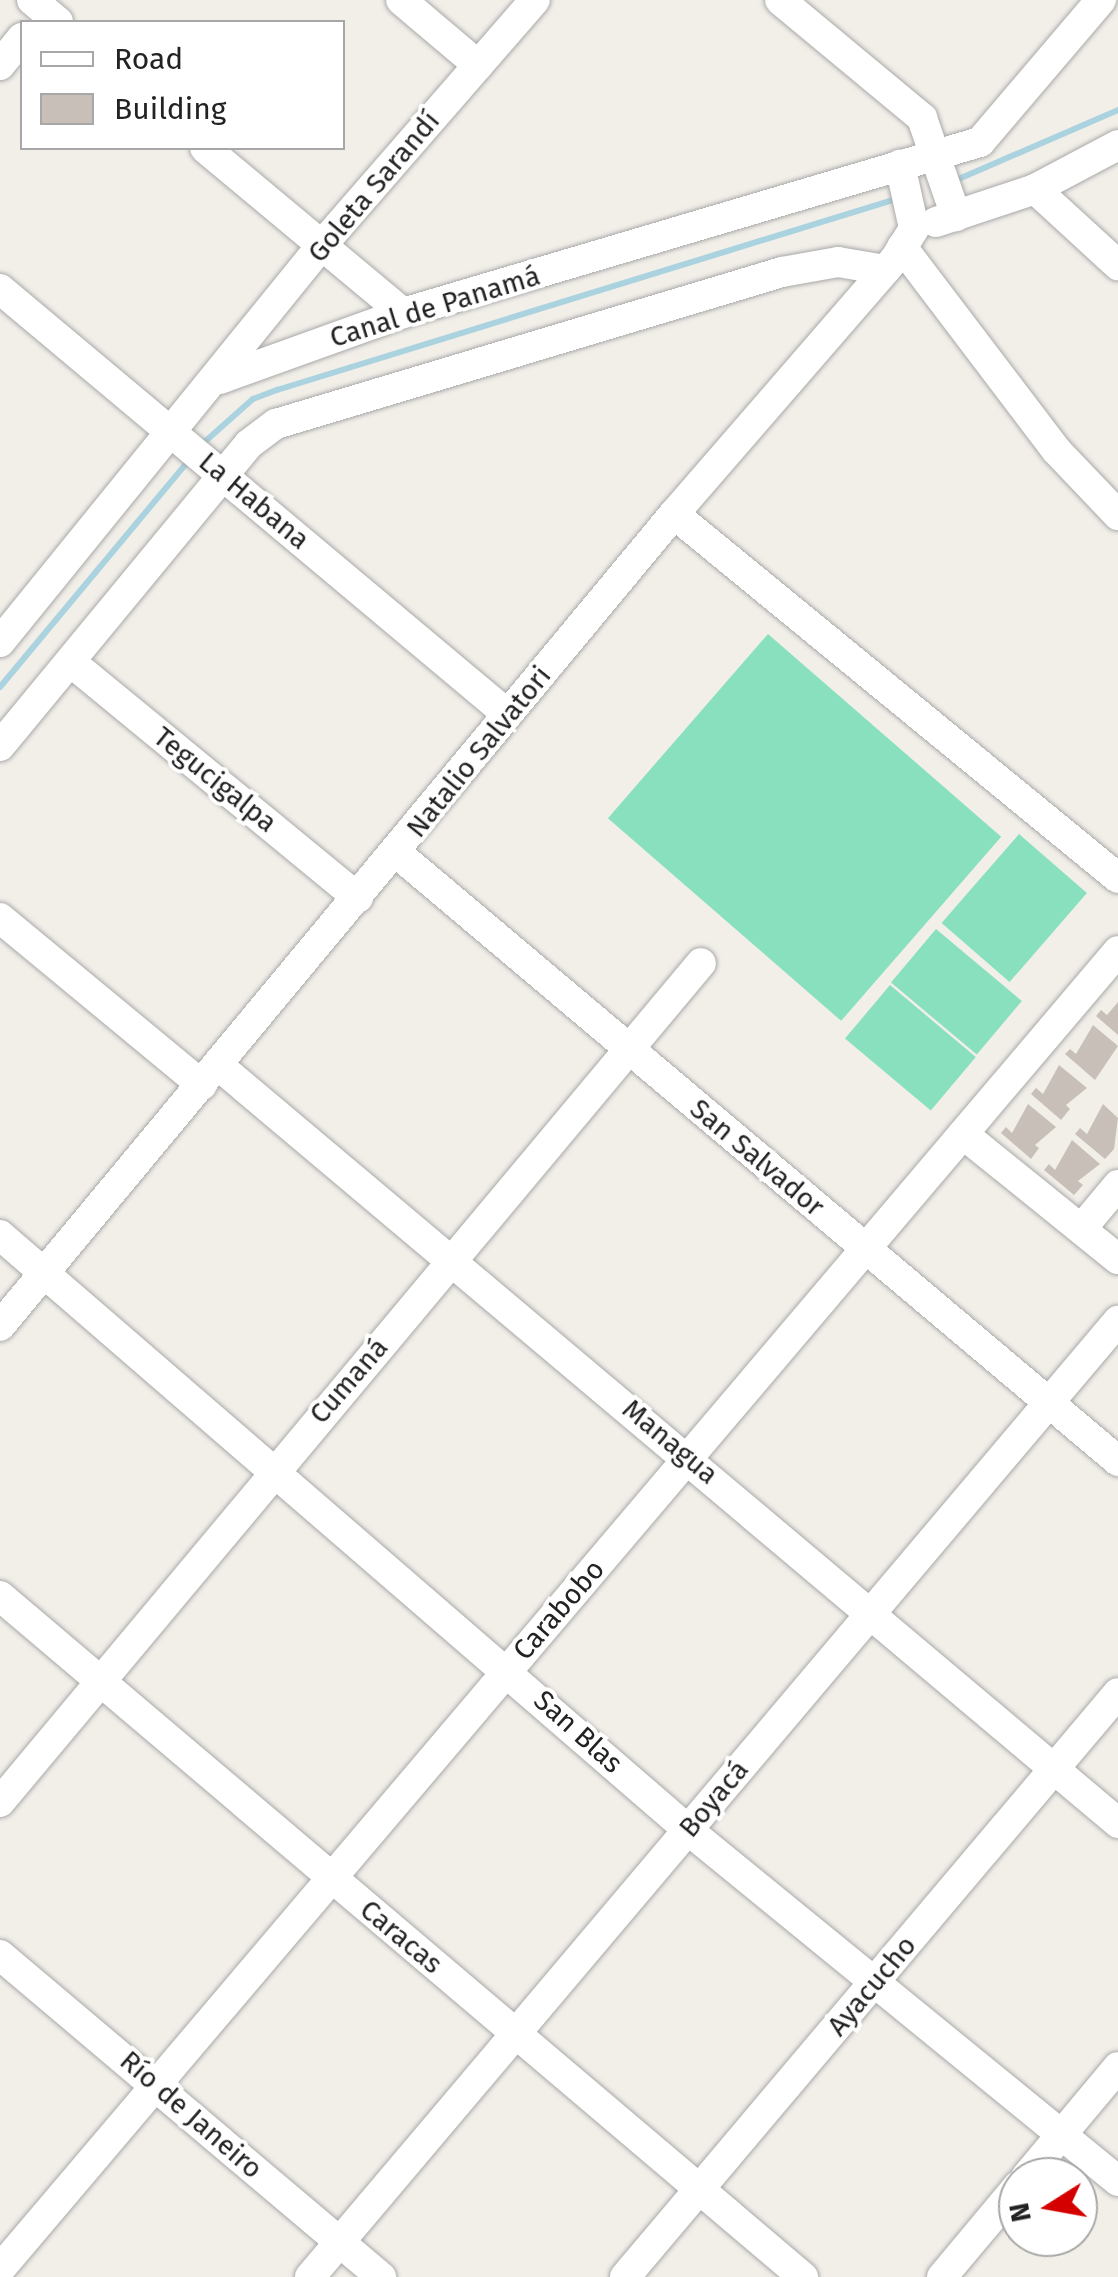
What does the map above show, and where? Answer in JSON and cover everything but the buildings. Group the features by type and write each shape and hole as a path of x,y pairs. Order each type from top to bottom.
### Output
{"street":[{"path":"401,0 478,66"},
{"name":"Goleta Sarandí","path":"220,379 321,246 535,0"},
{"path":"780,0 922,118 946,184"},
{"name":"Canal de Panamá","path":"0,746 260,433 294,418 782,272 838,262 946,184 1102,0"},
{"path":"0,65 20,40"},
{"path":"1118,145 1035,189 946,184 903,217 1056,450 1118,515"},
{"path":"207,150 403,313"},
{"path":"1035,189 1118,265"},
{"name":"Canal de Panamá","path":"220,379 403,313 903,217"},
{"name":"Natalio Salvatori","path":"0,1326 398,854 674,514 903,217"},
{"name":"La Habana","path":"0,289 508,714"},
{"path":"6,623 220,379"},
{"path":"674,514 1118,878"},
{"name":"Tegucigalpa","path":"72,663 358,898"},
{"name":"San Salvador","path":"398,854 1118,1462"},
{"path":"0,918 210,1075"},
{"name":"Carabobo","path":"0,2269 869,1251 1118,950"},
{"name":"Cumaná","path":"0,1802 273,1470 630,1052 701,962"},
{"name":"Managua","path":"210,1075 454,1260 1118,1823"},
{"path":"963,1134 1118,1259"},
{"path":"1082,1228 1118,1185"},
{"name":"San Blas","path":"0,1235 509,1669 688,1830 1118,2182"},
{"name":"Boyacá","path":"310,2277 1118,1321"},
{"name":"Caracas","path":"0,1596 804,2277"},
{"name":"Ayacucho","path":"625,2277 1118,1693"},
{"name":"Río de Janeiro","path":"0,1956 157,2084 381,2277"},
{"path":"1043,2157 1118,2067"},
{"path":"942,2277 998,2210"}],"green space":[{"path":"768,634 1001,837 841,1021 608,818"},
{"path":"1019,834 1087,893 1010,982 942,923"},
{"path":"936,929 1022,1001 977,1055 891,983"},
{"path":"890,985 976,1057 931,1111 845,1039"}],"waterway":[{"path":"954,181 1118,110"},
{"path":"200,446 253,399 277,390 899,198"},
{"path":"0,687 189,460"}]}
